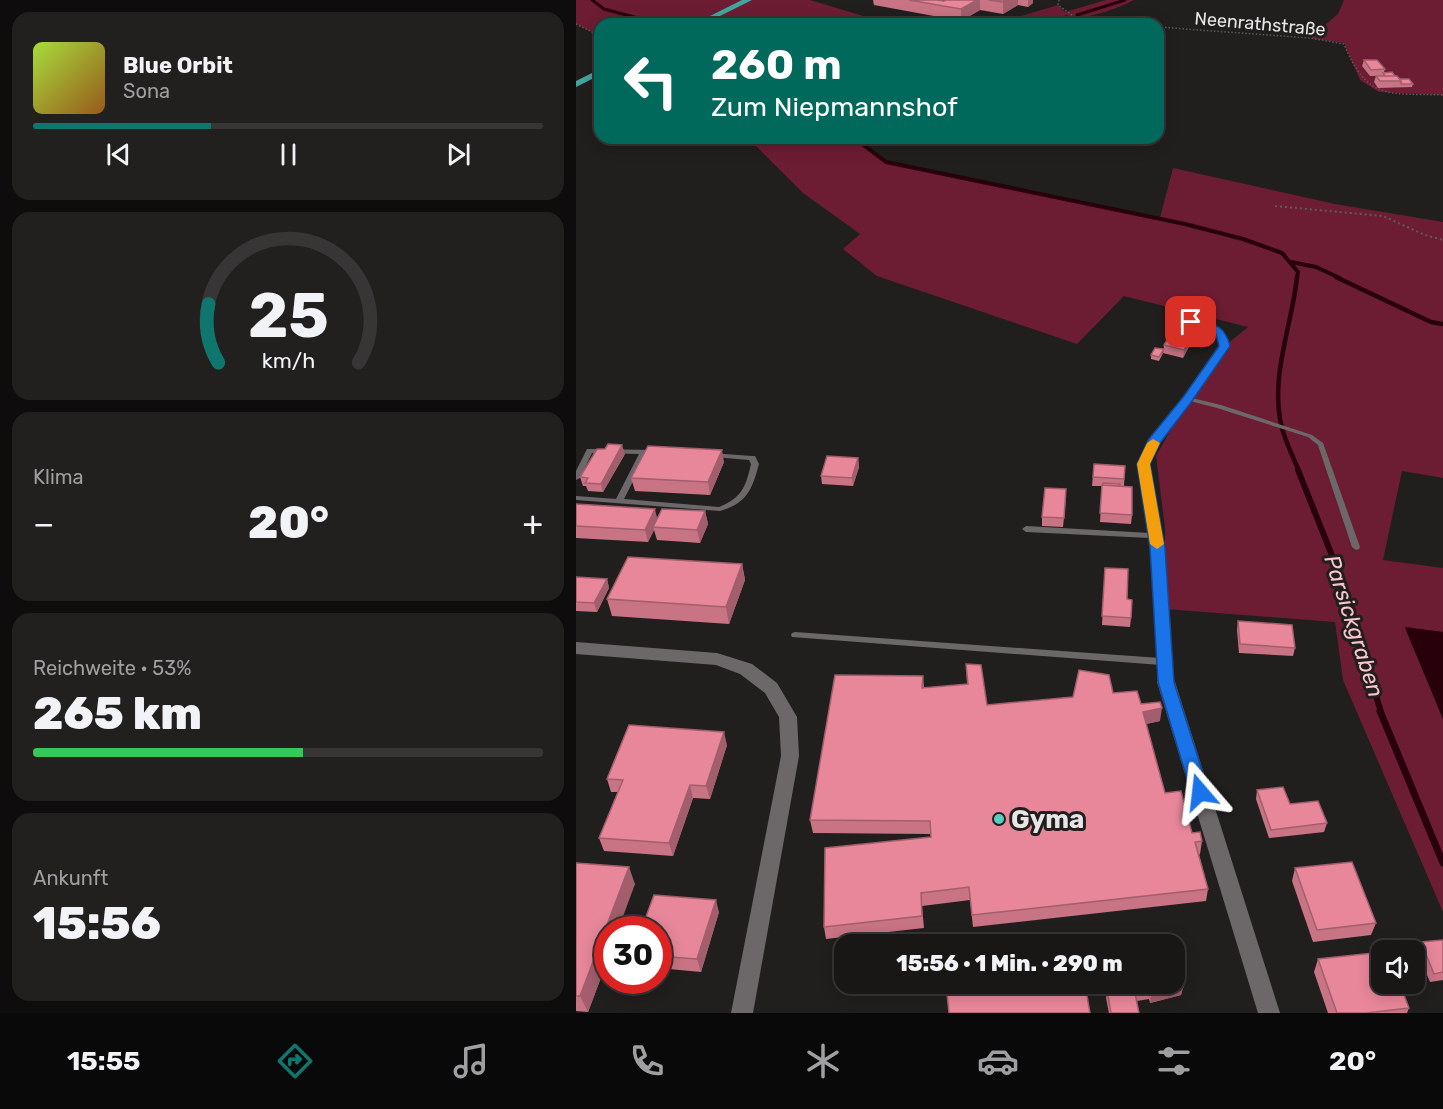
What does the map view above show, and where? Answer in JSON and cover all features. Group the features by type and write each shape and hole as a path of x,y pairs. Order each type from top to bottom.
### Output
{"main road":[{"path":"710,18 748,0"},
{"path":"576,84 594,75"}],"street":[{"path":"576,648 717,659 746,669 771,688 788,717 790,756 742,1013"},
{"path":"1166,672 1269,1013"}],"lane":[{"path":"795,635 1166,672 1160,568 1144,464 1154,442 1225,346 1221,333 1214,328 1191,322"},
{"path":"1188,399 1219,406 1310,435 1321,444 1356,547"},
{"path":"576,478 591,452 666,452"},
{"path":"619,501 644,452"},
{"path":"576,498 720,509 735,504 744,495 755,464 752,458 708,455"},
{"path":"1026,528 1154,536"}],"path":[{"path":"1059,0 1058,5 1074,17"},
{"path":"1069,18 1079,18"},
{"path":"576,24 594,33"},
{"name":"Neenrathstraße","path":"1164,27 1310,38 1344,44 1359,76 1369,86 1380,91 1443,95"},
{"path":"1275,206 1383,216 1425,235 1443,240"}],"shaded area":[{"path":"576,0 810,0 870,18 594,18 594,33 576,24"},
{"path":"1106,0 1134,0 1101,13 1078,18 1014,18 1058,5 1065,12"},
{"path":"1344,0 1443,0 1443,95 1379,92 1360,80 1344,43 1310,38 1338,14"},
{"path":"754,144 863,144 881,159 1160,218 1173,168 1335,204 1443,222 1443,478 1402,471 1383,560 1443,568 1443,632 1405,628 1443,719 1443,912 1343,680 1335,622 1165,609 1165,528 1156,456 1196,385 1225,346 1248,327 1124,296 1077,344 877,276 843,249 860,234 803,193"},
{"path":"1405,627 1443,632 1443,719"}],"building":[{"path":"909,0 944,1 977,0 961,9"},
{"path":"1364,60 1377,60 1385,69 1371,70"},
{"path":"1392,72 1395,76 1385,76 1383,73"},
{"path":"1376,76 1397,76 1401,81 1380,81"},
{"path":"1400,79 1409,79 1413,84 1401,84"},
{"path":"1179,319 1213,326 1208,334 1194,331 1184,350 1164,345"},
{"path":"1155,348 1164,349 1159,357 1151,355"},
{"path":"608,444 622,445 601,484 585,483 588,478 580,477 597,449 605,449"},
{"path":"648,446 722,450 708,482 631,478"},
{"path":"827,456 858,458 852,478 821,476"},
{"path":"1094,464 1125,466 1124,479 1093,477"},
{"path":"1103,483 1120,484 1120,486 1103,485"},
{"path":"1102,485 1132,487 1132,515 1100,513"},
{"path":"1045,488 1066,489 1064,518 1042,517"},
{"path":"576,504 655,509 645,530 576,526"},
{"path":"662,509 705,511 697,530 653,527"},
{"path":"628,557 742,564 726,607 607,599"},
{"path":"1105,568 1128,569 1127,599 1132,600 1131,618 1102,616"},
{"path":"576,577 607,579 594,603 576,602"},
{"path":"1238,621 1292,625 1295,648 1240,644"},
{"name":"Gyma","path":"966,664 981,665 987,705 1073,697 1079,670 1109,675 1113,693 1137,691 1141,704 1160,702 1162,708 1143,712 1165,793 1181,791 1192,833 1200,832 1202,841 1195,842 1208,889 972,915 969,887 921,893 922,916 824,927 825,848 931,837 930,821 810,820 835,675 923,676 922,688 968,684"},
{"path":"629,725 724,732 706,786 690,785 669,843 599,838 623,780 607,779"},
{"path":"1283,787 1290,804 1318,801 1327,823 1271,830 1257,790"},
{"path":"1352,862 1376,923 1317,930 1295,868"},
{"path":"576,863 629,867 610,916 594,916 594,959 580,996 576,996"},
{"path":"654,895 716,900 697,959 672,957 672,916 646,916"},
{"path":"1443,940 1443,972 1434,974 1425,952 1425,942"},
{"path":"1371,953 1371,994 1404,994 1409,1008 1366,1013 1337,1013 1318,959"},
{"path":"947,994 1087,994 1090,1013 949,1013"},
{"path":"1108,994 1135,994 1139,1013 1111,1013"}],"waterway":[{"path":"592,0 604,9 638,18"},
{"path":"1077,15 1125,0"},
{"path":"1061,18 1067,17"},
{"path":"862,144 886,162 1185,224 1243,239 1282,253 1298,272 1297,278"},
{"path":"1291,262 1316,267 1340,278"},
{"path":"1297,277 1278,390 1282,428 1299,471"},
{"path":"1336,277 1431,322 1443,324"},
{"name":"Parsickgraben","path":"1298,470 1333,558 1381,712"},
{"name":"Parsickgraben","path":"1380,711 1443,863"}],"slow traffic":[{"path":"1153,443 1144,464 1157,544"}],"place":[{"name":"Gyma","path":"999,819"}],"route":[{"path":"1191,322 1214,328 1221,333 1225,346 1154,442 1144,464 1154,536 1158,548 1166,682 1200,792"}]}
